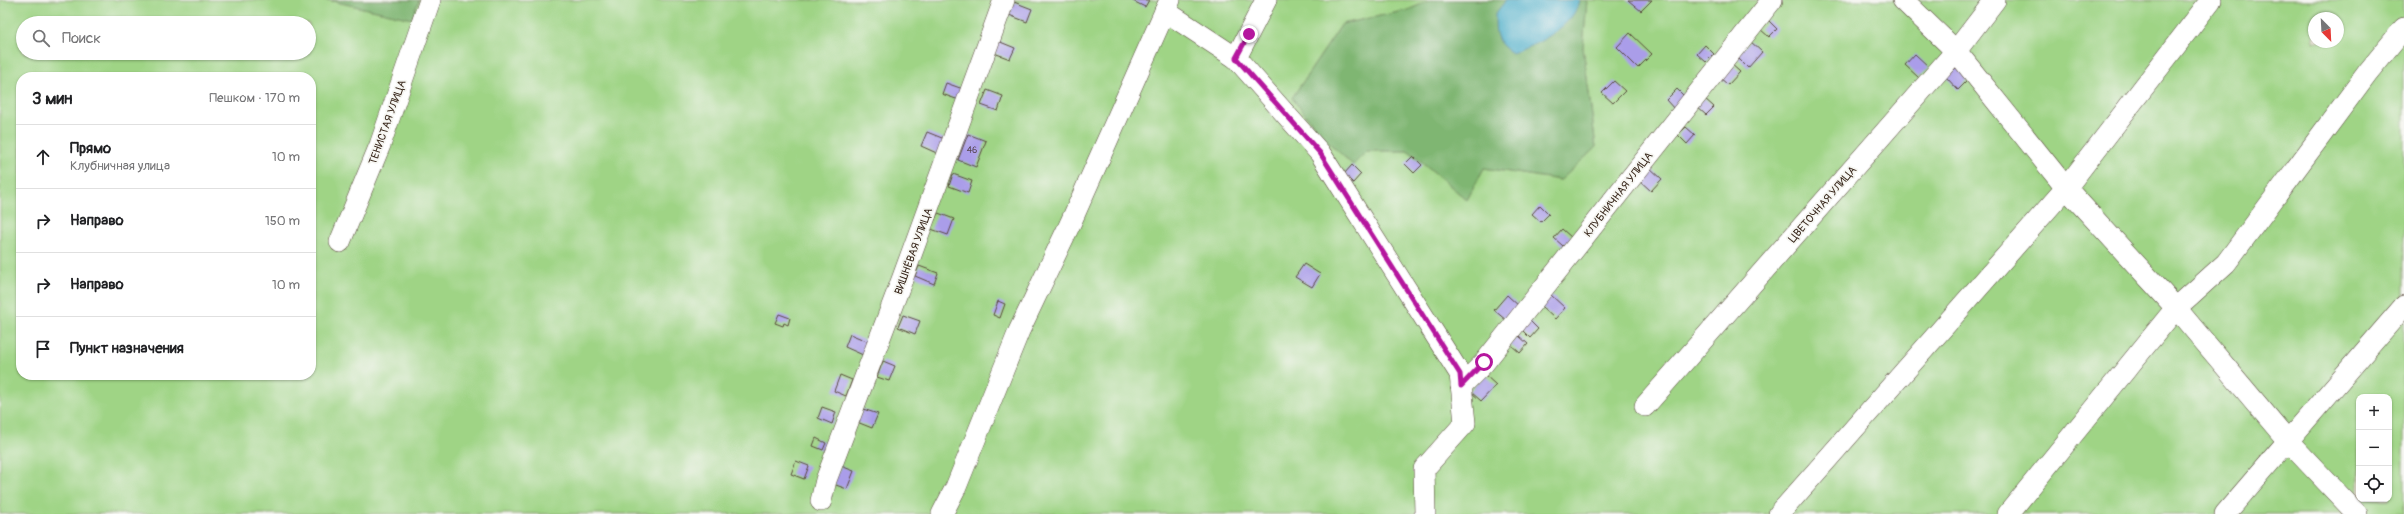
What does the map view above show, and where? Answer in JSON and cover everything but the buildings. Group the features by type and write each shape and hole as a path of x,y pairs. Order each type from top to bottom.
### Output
{"street":[{"name":"ТЕНИСТАЯ УЛИЦА","path":"340,242 380,145 430,0"},
{"name":"ВИШНЁВАЯ УЛИЦА","path":"820,501 826,480 909,262 1004,0"},
{"path":"1236,58 1266,0"},
{"name":"КЛУБНИЧНАЯ УЛИЦА","path":"1461,386 1489,356 1772,0"},
{"path":"1903,0 1956,51 2066,188 2176,308 2288,442 2357,514"},
{"name":"ЦВЕТОЧНАЯ УЛИЦА","path":"1645,406 1956,51 1995,0"},
{"path":"1779,514 2066,188 2211,0"},
{"path":"942,514 956,486 1018,331 1070,224 1167,6 1236,58 1320,153 1460,374 1465,423 1424,469 1425,514"},
{"path":"2008,514 2176,308 2226,263 2368,72 2404,28"},
{"path":"2225,514 2404,306"}],"green space":[{"path":"0,0 328,0 412,19 419,0 1431,0 1408,10 1342,24 1292,98 1325,139 1353,165 1367,151 1409,151 1467,200 1484,168 1560,180 1596,147 1583,47 1587,0 2404,0 2404,514 0,514"},
{"path":"328,0 419,0 412,19"},
{"path":"1431,0 1587,0 1583,47 1596,147 1561,180 1484,168 1467,200 1409,151 1367,151 1353,165 1325,139 1292,98 1342,24 1408,10"}],"water":[{"path":"1506,0 1580,0 1570,18 1553,34 1522,50 1512,53 1499,41 1495,27 1495,14"}],"route":[{"path":"1249,34 1236,58 1320,153 1460,374 1461,386 1484,362"}]}
